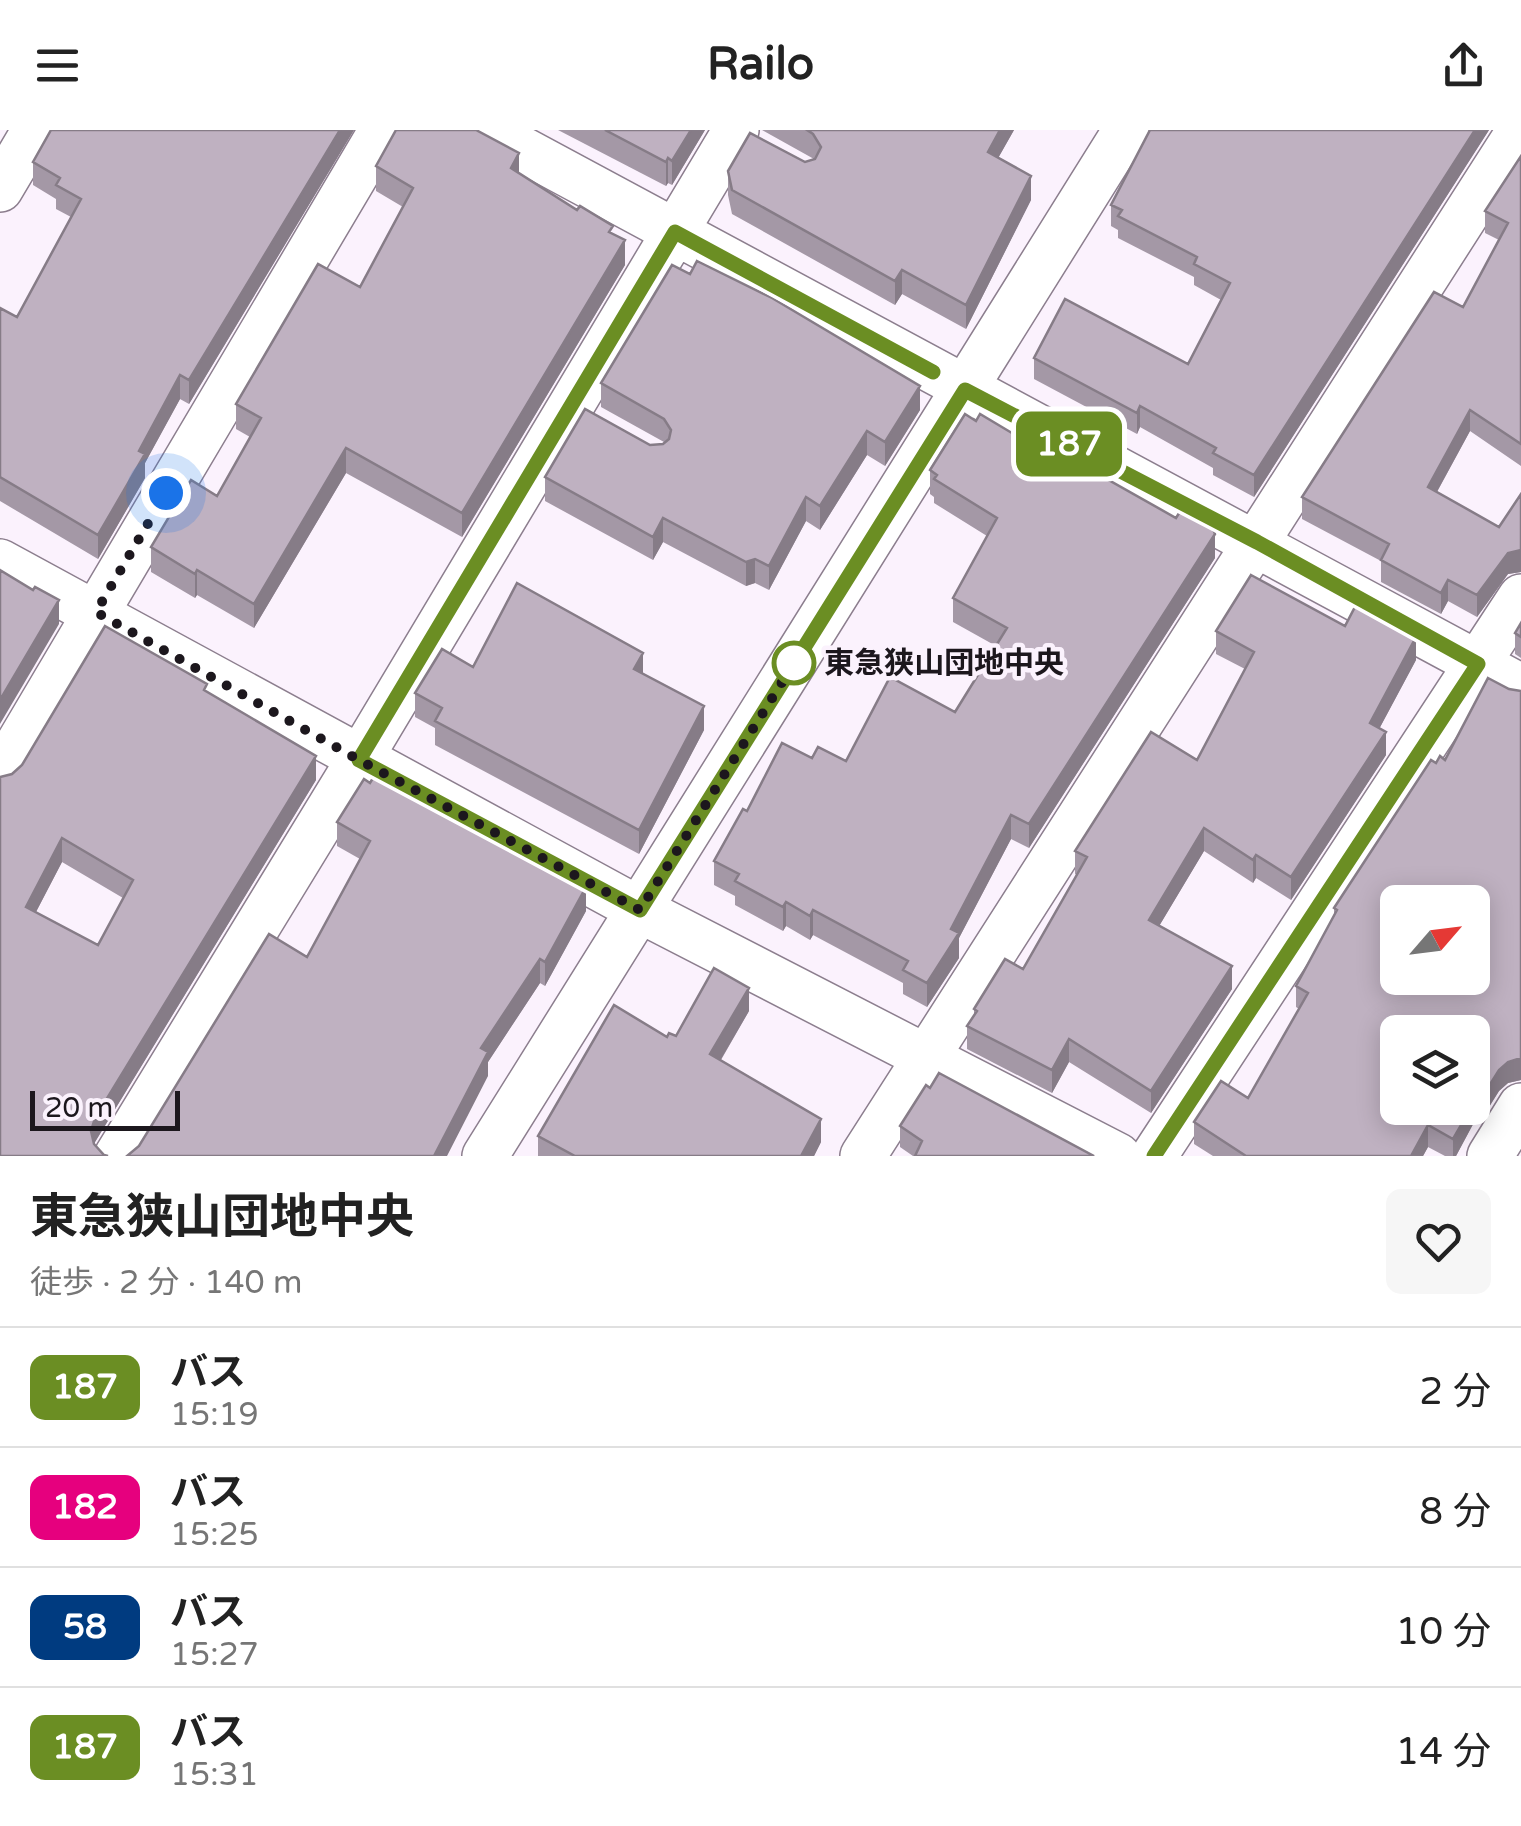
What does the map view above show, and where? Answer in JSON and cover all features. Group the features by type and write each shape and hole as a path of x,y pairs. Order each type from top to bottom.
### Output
{"street":[{"path":"0,190 35,130"},
{"path":"0,775 382,130"},
{"path":"486,130 1521,687"},
{"path":"117,1156 736,130"},
{"path":"485,1156 1126,130"},
{"path":"863,1156 1520,130"},
{"path":"0,562 640,910 1118,1156"},
{"path":"1154,1156 1521,597"},
{"path":"1490,1156 1521,1106"}],"building":[{"path":"51,130 340,130 189,380 180,375 139,451 145,454 98,535 0,477 0,308 17,317 81,199 56,185 60,178 33,162"},
{"path":"396,130 476,130 519,153 511,168 577,210 580,206 613,226 609,232 625,240 462,513 346,448 254,604 151,547 191,480 217,496 261,418 236,404 318,264 360,287 413,188 376,166"},
{"path":"605,130 691,130 672,161 668,158 666,162"},
{"path":"807,130 1000,130 988,152 1031,176 966,305 902,270 895,281 732,190 728,171 750,133 805,162 815,159 821,147"},
{"path":"1150,130 1475,130 1254,475 1213,453 1216,448 1140,406 1137,413 1034,358 1065,299 1188,364 1230,283 1194,264 1197,257 1118,216 1122,210 1111,205"},
{"path":"1521,156 1521,444 1470,410 1428,487 1499,527 1521,494 1521,550 1508,553 1477,595 1448,580 1441,593 1381,560 1389,544 1302,497 1434,292 1463,307 1508,223 1485,211"},
{"path":"697,261 772,298 920,386 885,442 867,431 820,506 806,497 769,566 755,559 746,562 663,518 653,537 545,477 585,409 650,445 669,439 671,430 664,419 601,383 672,265 690,274"},
{"path":"965,414 976,421 980,414 1037,448 1041,442 1176,518 1181,510 1212,526 1215,534 1029,824 1011,815 951,929 959,933 927,983 903,970 908,961 813,910 810,916 786,902 783,907 735,881 739,874 714,861 743,809 747,811 782,743 812,758 818,747 846,761 890,677 955,712 1007,628 953,598 997,518 934,479 937,475 930,470"},
{"path":"0,570 59,600 0,700"},
{"path":"1251,575 1345,626 1356,605 1416,637 1370,723 1386,732 1291,877 1256,855 1253,860 1204,828 1149,920 1232,966 1151,1091 1069,1039 1052,1070 967,1026 1005,959 1023,969 1087,857 1075,851 1151,732 1197,760 1254,652 1216,631"},
{"path":"517,583 643,653 634,669 704,706 639,830 435,721 442,708 415,693 442,649 473,667"},
{"path":"105,626 207,684 204,690 316,756 95,1118 91,1131 94,1144 108,1156 0,1156 0,777 12,774 22,765","holes":["62,838 133,880 98,945 26,907"]},
{"path":"1488,678 1521,691 1521,1058 1508,1062 1490,1084 1490,1015 1380,1015 1380,1125 1428,1125 1411,1156 1246,1156 1194,1122 1221,1081 1248,1098 1308,993 1296,986 1337,910 1334,908 1431,760 1436,763 1440,756 1445,760"},
{"path":"376,773 586,887 545,962 540,959 481,1048 488,1052 434,1156 127,1156 139,1146 269,934 307,957 370,841 337,822 364,779 370,783"},
{"path":"714,968 749,988 710,1054 821,1119 801,1156 575,1156 538,1136 614,1005 667,1037 669,1033 676,1036"},
{"path":"939,1073 1094,1156 915,1156 922,1141 900,1126 926,1085 930,1088"},
{"path":"1428,1125 1461,1125 1453,1139"}],"bus line":[{"name":"187","path":"933,372 675,232 359,760 640,910 965,390 1257,542 1478,664 1154,1156"}],"place":[{"name":"東急狭山団地中央","path":"794,663"}],"route":[{"path":"166,493 96,612 359,760 640,910 794,663"}]}
